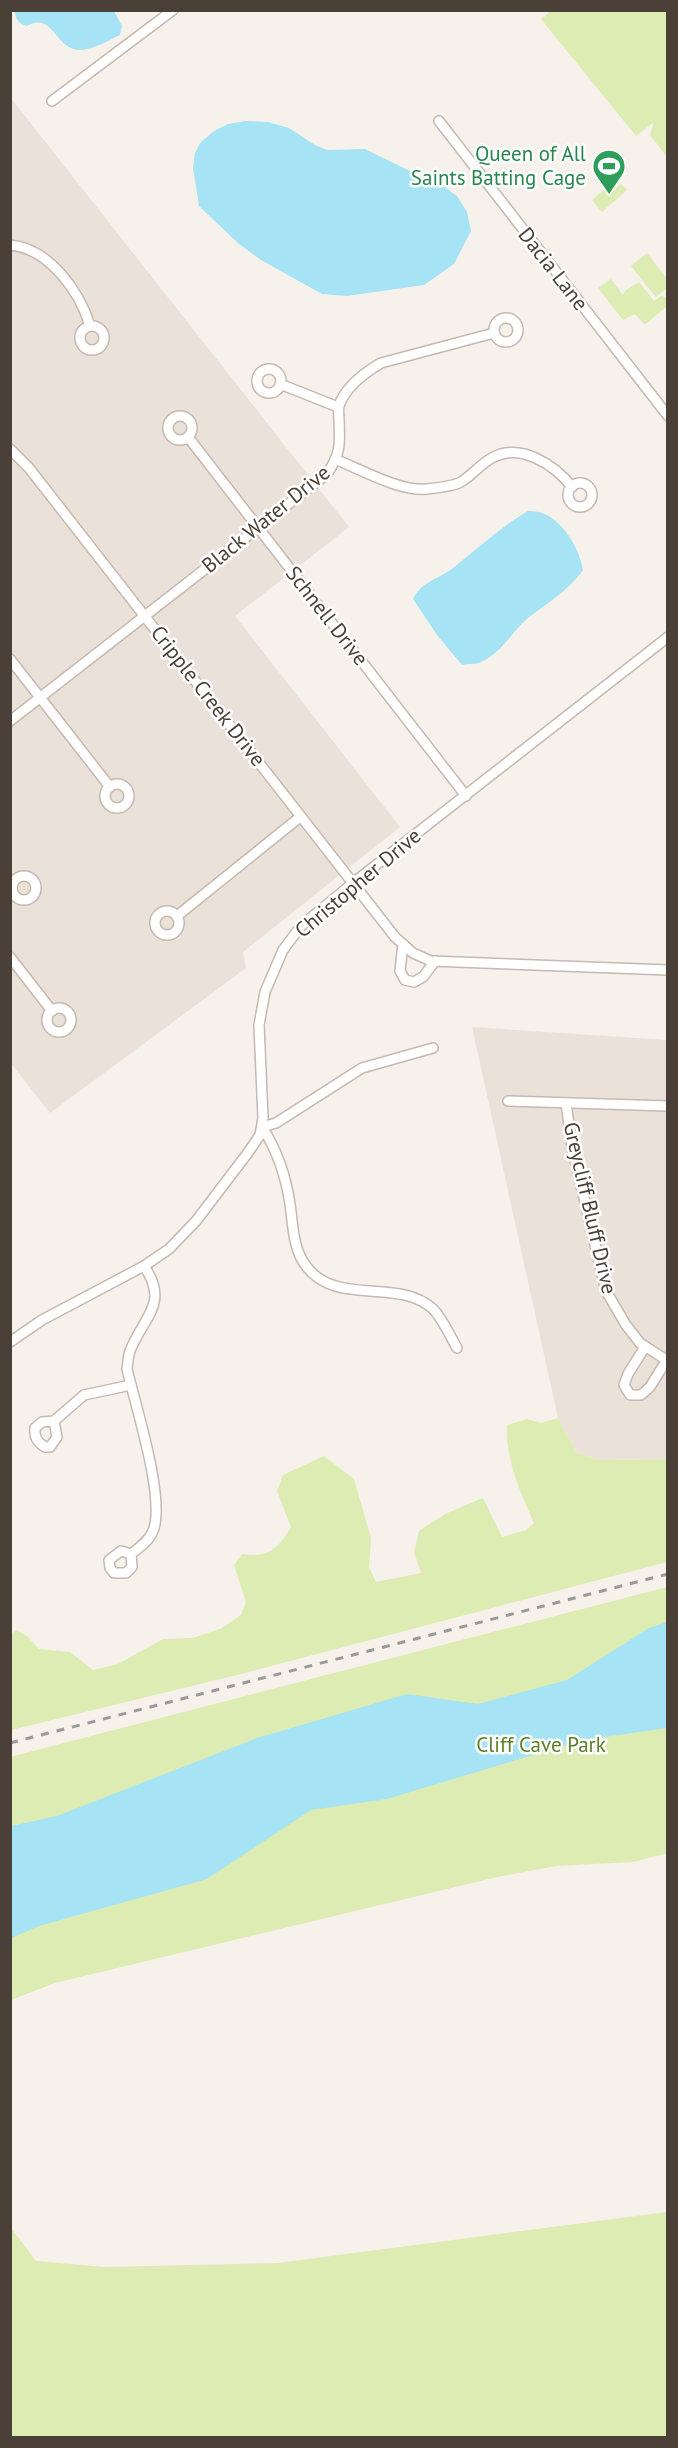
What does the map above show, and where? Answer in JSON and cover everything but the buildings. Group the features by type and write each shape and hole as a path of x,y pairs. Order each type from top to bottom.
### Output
{"street":[{"path":"52,101 173,10"},
{"name":"Dacia Lane","path":"439,121 668,417"},
{"path":"10,245 31,250 57,269 84,305 90,326"},
{"path":"280,384 338,407 350,387 365,373 381,363 494,333"},
{"name":"Black Water Drive","path":"10,721 327,474 337,460 340,449 338,407"},
{"name":"Schnell Drive","path":"188,437 466,795"},
{"name":"Cripple Creek Drive","path":"10,449 29,468 300,817 403,944 421,958 435,961 668,970"},
{"path":"337,460 394,483 413,489 427,489 459,483 493,457 504,454 523,455 534,457 551,465 572,486"},
{"name":"Christopher Drive","path":"11,1341 42,1320 144,1266 169,1249 196,1221 248,1154 262,1127 264,1104 259,1025 261,1008 269,979 283,950 297,931 353,883 668,637"},
{"path":"10,659 110,787"},
{"path":"177,916 300,817"},
{"path":"403,944 400,970 405,980 414,982 423,977 435,961"},
{"path":"10,957 52,1011"},
{"path":"433,1048 362,1068 276,1123 262,1127 285,1178 298,1249 306,1266 331,1285 421,1300 434,1310 457,1348"},
{"path":"508,1101 668,1106"},
{"name":"Greycliff Bluff Drive","path":"566,1103 572,1147 606,1291 626,1325 645,1347 667,1361"},
{"path":"131,1554 144,1544 153,1531 157,1514 152,1475 127,1369 130,1352 154,1308 154,1283 144,1266"},
{"path":"645,1347 628,1374 624,1385 630,1395 641,1395 650,1388 667,1361"},
{"path":"54,1421 84,1395 131,1385"}],"shaded area":[{"path":"10,97 349,527 235,616 400,827 243,952 246,968 50,1113 10,1062"},
{"path":"472,1027 667,1040 667,1459 598,1460 577,1453 558,1418"}],"green space":[{"path":"551,11 667,11 667,157 650,135 654,122 636,136 541,19"},
{"name":"Queen of All Saints Batting Cage","path":"610,184 615,189 621,184 627,190 602,212 592,200"},
{"path":"647,253 667,279 667,288 656,297 631,266"},
{"path":"611,279 623,295 625,291 639,282 654,301 661,296 667,297 667,306 644,324 635,314 623,320 598,288"},
{"path":"558,1418 577,1453 598,1460 667,1459 667,1562 237,1675 11,1730 11,1634 17,1630 28,1637 39,1649 70,1652 93,1670 118,1664 163,1639 193,1638 222,1628 241,1615 246,1602 234,1565 242,1554 259,1555 277,1546 291,1527 277,1491 283,1475 324,1456 354,1479 371,1538 369,1567 376,1582 421,1573 414,1552 419,1531 445,1514 483,1498 502,1537 526,1530 534,1523 511,1463 507,1425 527,1419 541,1423"},
{"name":"Cliff Cave Park","path":"667,1587 668,1853 633,1862 556,1866 497,1877 55,1983 11,2000 10,1757"},
{"path":"667,2212 667,2437 11,2437 11,2228 36,2261 104,2267 278,2263"}],"water":[{"path":"15,11 114,11 122,26 120,35 95,47 79,50 64,44 43,23 27,26 22,24 17,19"},
{"path":"246,121 268,122 289,128 327,150 365,149 416,174 435,180 457,196 467,212 471,231 454,264 424,285 347,296 322,294 261,260 239,244 199,206 193,168 195,153 200,143 214,131 228,124"},
{"path":"528,511 548,516 565,530 577,550 583,570 565,590 529,617 495,653 479,663 462,665 437,635 413,599 426,584 448,572"},
{"path":"667,1622 667,1728 583,1740 387,1799 311,1810 207,1879 39,1926 11,1938 11,1826 57,1816 257,1738 407,1694 478,1704 567,1680 649,1628"}],"railway":[{"path":"10,1743 668,1574"}],"place":[{"name":"Queen of All Saints Batting Cage","path":"609,195"}]}
